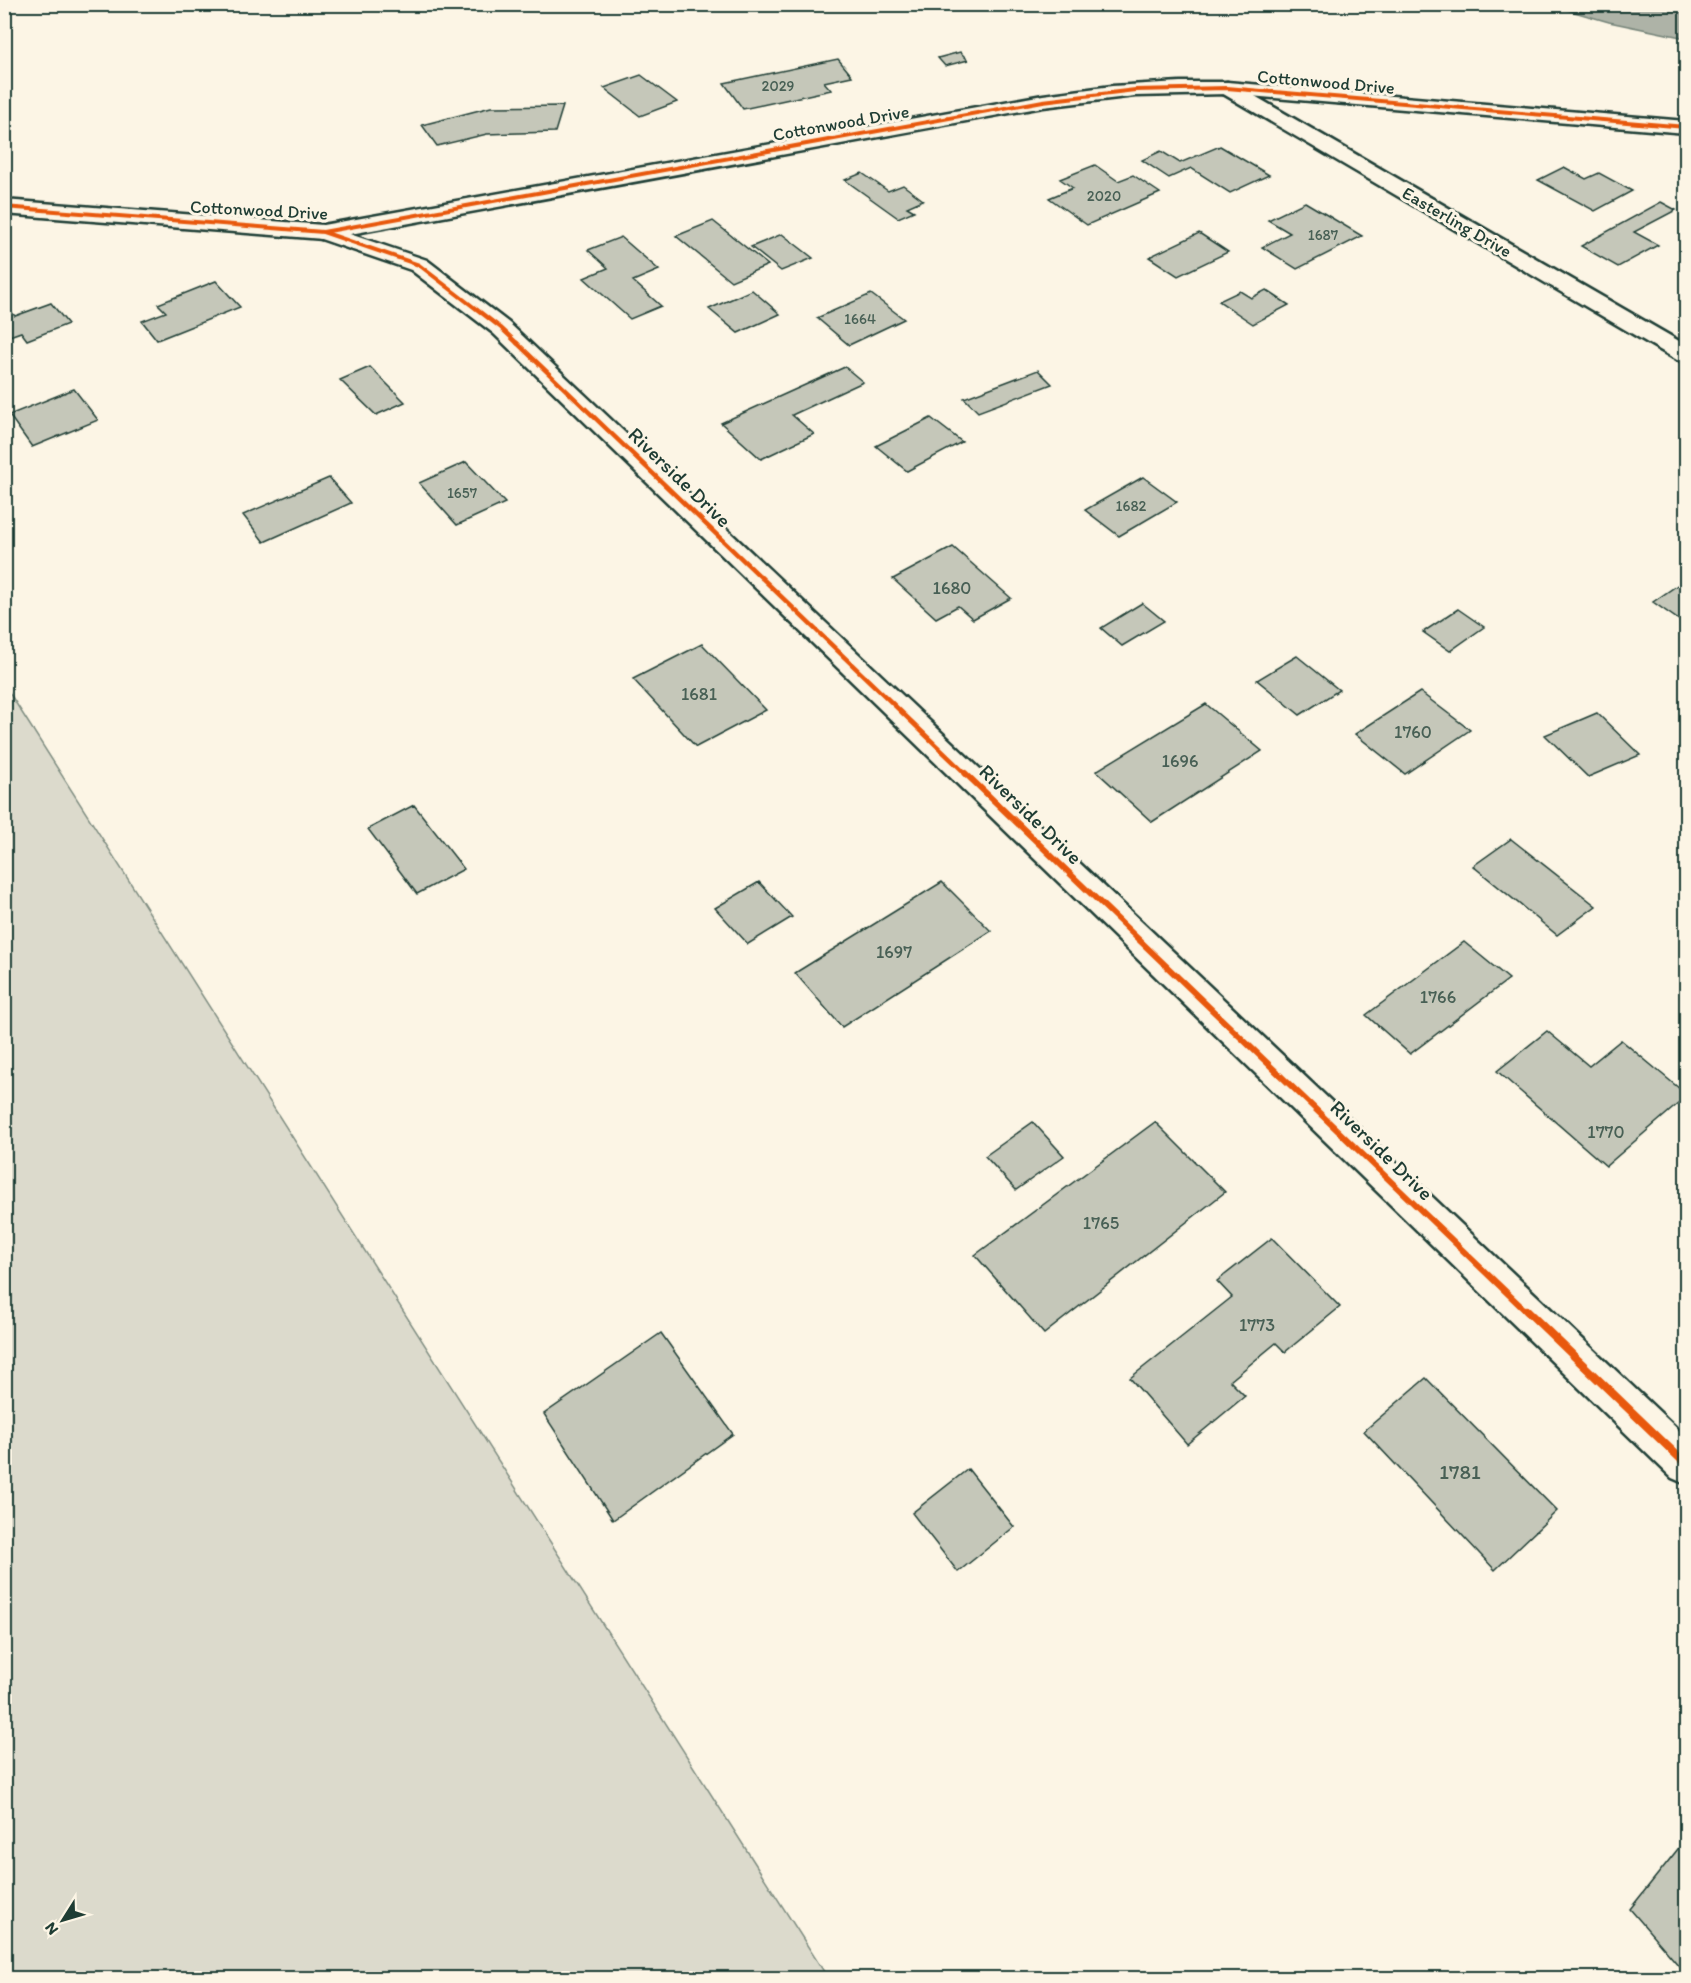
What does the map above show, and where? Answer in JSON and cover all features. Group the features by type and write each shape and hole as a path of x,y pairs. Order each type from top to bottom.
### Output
{"street":[{"name":"Cottonwood Drive","path":"4,207 323,232 1043,101 1122,89 1173,86 1227,88 1686,127"},
{"name":"Easterling Drive","path":"1227,88 1686,355"},
{"name":"Riverside Drive","path":"323,232 418,265 501,328 1686,1464"}],"shaded area":[{"path":"1550,5 1686,5 1686,38 1609,22"},
{"path":"5,686 828,1978 5,1978"}],"building":[{"path":"960,52 968,60 945,66 938,58"},
{"path":"838,59 852,76 824,82 831,90 743,109 724,83"},
{"path":"641,75 677,102 640,116 604,88"},
{"path":"563,106 555,132 487,134 437,146 422,125 491,107"},
{"path":"1220,146 1269,175 1230,193 1191,168 1169,178 1142,160 1161,151 1180,163"},
{"path":"1095,165 1118,181 1133,175 1160,193 1087,225 1049,198 1073,188 1060,179"},
{"path":"1564,167 1586,179 1599,173 1632,191 1595,211 1538,180"},
{"path":"862,173 888,191 903,185 923,200 907,207 914,211 898,218 845,180"},
{"path":"1305,202 1362,236 1297,269 1262,247 1290,233 1268,220"},
{"path":"1661,202 1676,210 1634,232 1658,245 1618,267 1581,246"},
{"path":"713,221 768,265 731,281 676,236"},
{"path":"1199,233 1228,252 1178,276 1149,257"},
{"path":"782,234 813,258 781,271 751,247"},
{"path":"621,237 659,270 633,281 661,306 630,319 584,278 608,268 588,250"},
{"path":"216,281 240,307 157,340 142,321 166,312 158,304"},
{"path":"752,290 780,314 738,333 709,309"},
{"path":"1266,290 1289,305 1253,324 1219,301 1240,291 1251,298"},
{"path":"871,294 904,319 849,345 817,318"},
{"path":"51,303 68,324 27,340 21,332 4,338 4,309 8,308 15,316"},
{"path":"370,367 405,402 376,415 340,380"},
{"path":"845,367 863,382 792,415 814,434 761,459 721,423"},
{"path":"1038,370 1052,384 978,412 964,398"},
{"path":"74,389 98,420 32,447 9,415"},
{"path":"931,418 962,442 907,471 876,446"},
{"path":"466,462 505,503 457,525 419,483"},
{"path":"1143,477 1177,502 1119,536 1085,510"},
{"path":"329,478 351,503 264,542 243,515"},
{"path":"953,547 1011,598 973,619 958,606 936,618 893,579"},
{"path":"1682,582 1686,585 1686,625 1653,602"},
{"path":"1142,603 1164,621 1122,646 1101,628"},
{"path":"1458,609 1484,627 1450,651 1423,632"},
{"path":"702,644 766,710 696,747 633,679"},
{"path":"1297,656 1339,690 1300,715 1257,680"},
{"path":"1420,692 1470,730 1405,774 1355,734"},
{"path":"1206,704 1262,751 1152,822 1096,771"},
{"path":"1597,713 1640,755 1588,777 1545,735"},
{"path":"414,805 464,869 417,894 368,829"},
{"path":"1511,839 1596,906 1557,935 1473,866"},
{"path":"759,882 792,917 748,944 715,908"},
{"path":"942,882 991,931 842,1027 795,973"},
{"path":"1464,942 1509,979 1410,1054 1366,1015"},
{"path":"1547,1031 1589,1066 1621,1040 1686,1094 1686,1097 1606,1166 1497,1071"},
{"path":"1033,1122 1064,1156 1016,1190 985,1156"},
{"path":"1155,1122 1225,1192 1044,1334 975,1255"},
{"path":"1272,1238 1340,1307 1285,1352 1276,1343 1230,1381 1245,1396 1187,1444 1130,1378 1232,1297 1217,1281"},
{"path":"661,1333 733,1434 613,1520 544,1414"},
{"path":"1426,1378 1557,1511 1495,1570 1364,1431"},
{"path":"968,1469 1014,1527 958,1572 912,1513"},
{"path":"1686,1839 1686,1974 1630,1909"}],"cycle path":[{"path":"4,207 323,232 1043,101 1157,89 1227,88 1686,127"},
{"path":"323,232 419,265 501,328 1686,1464"}]}
